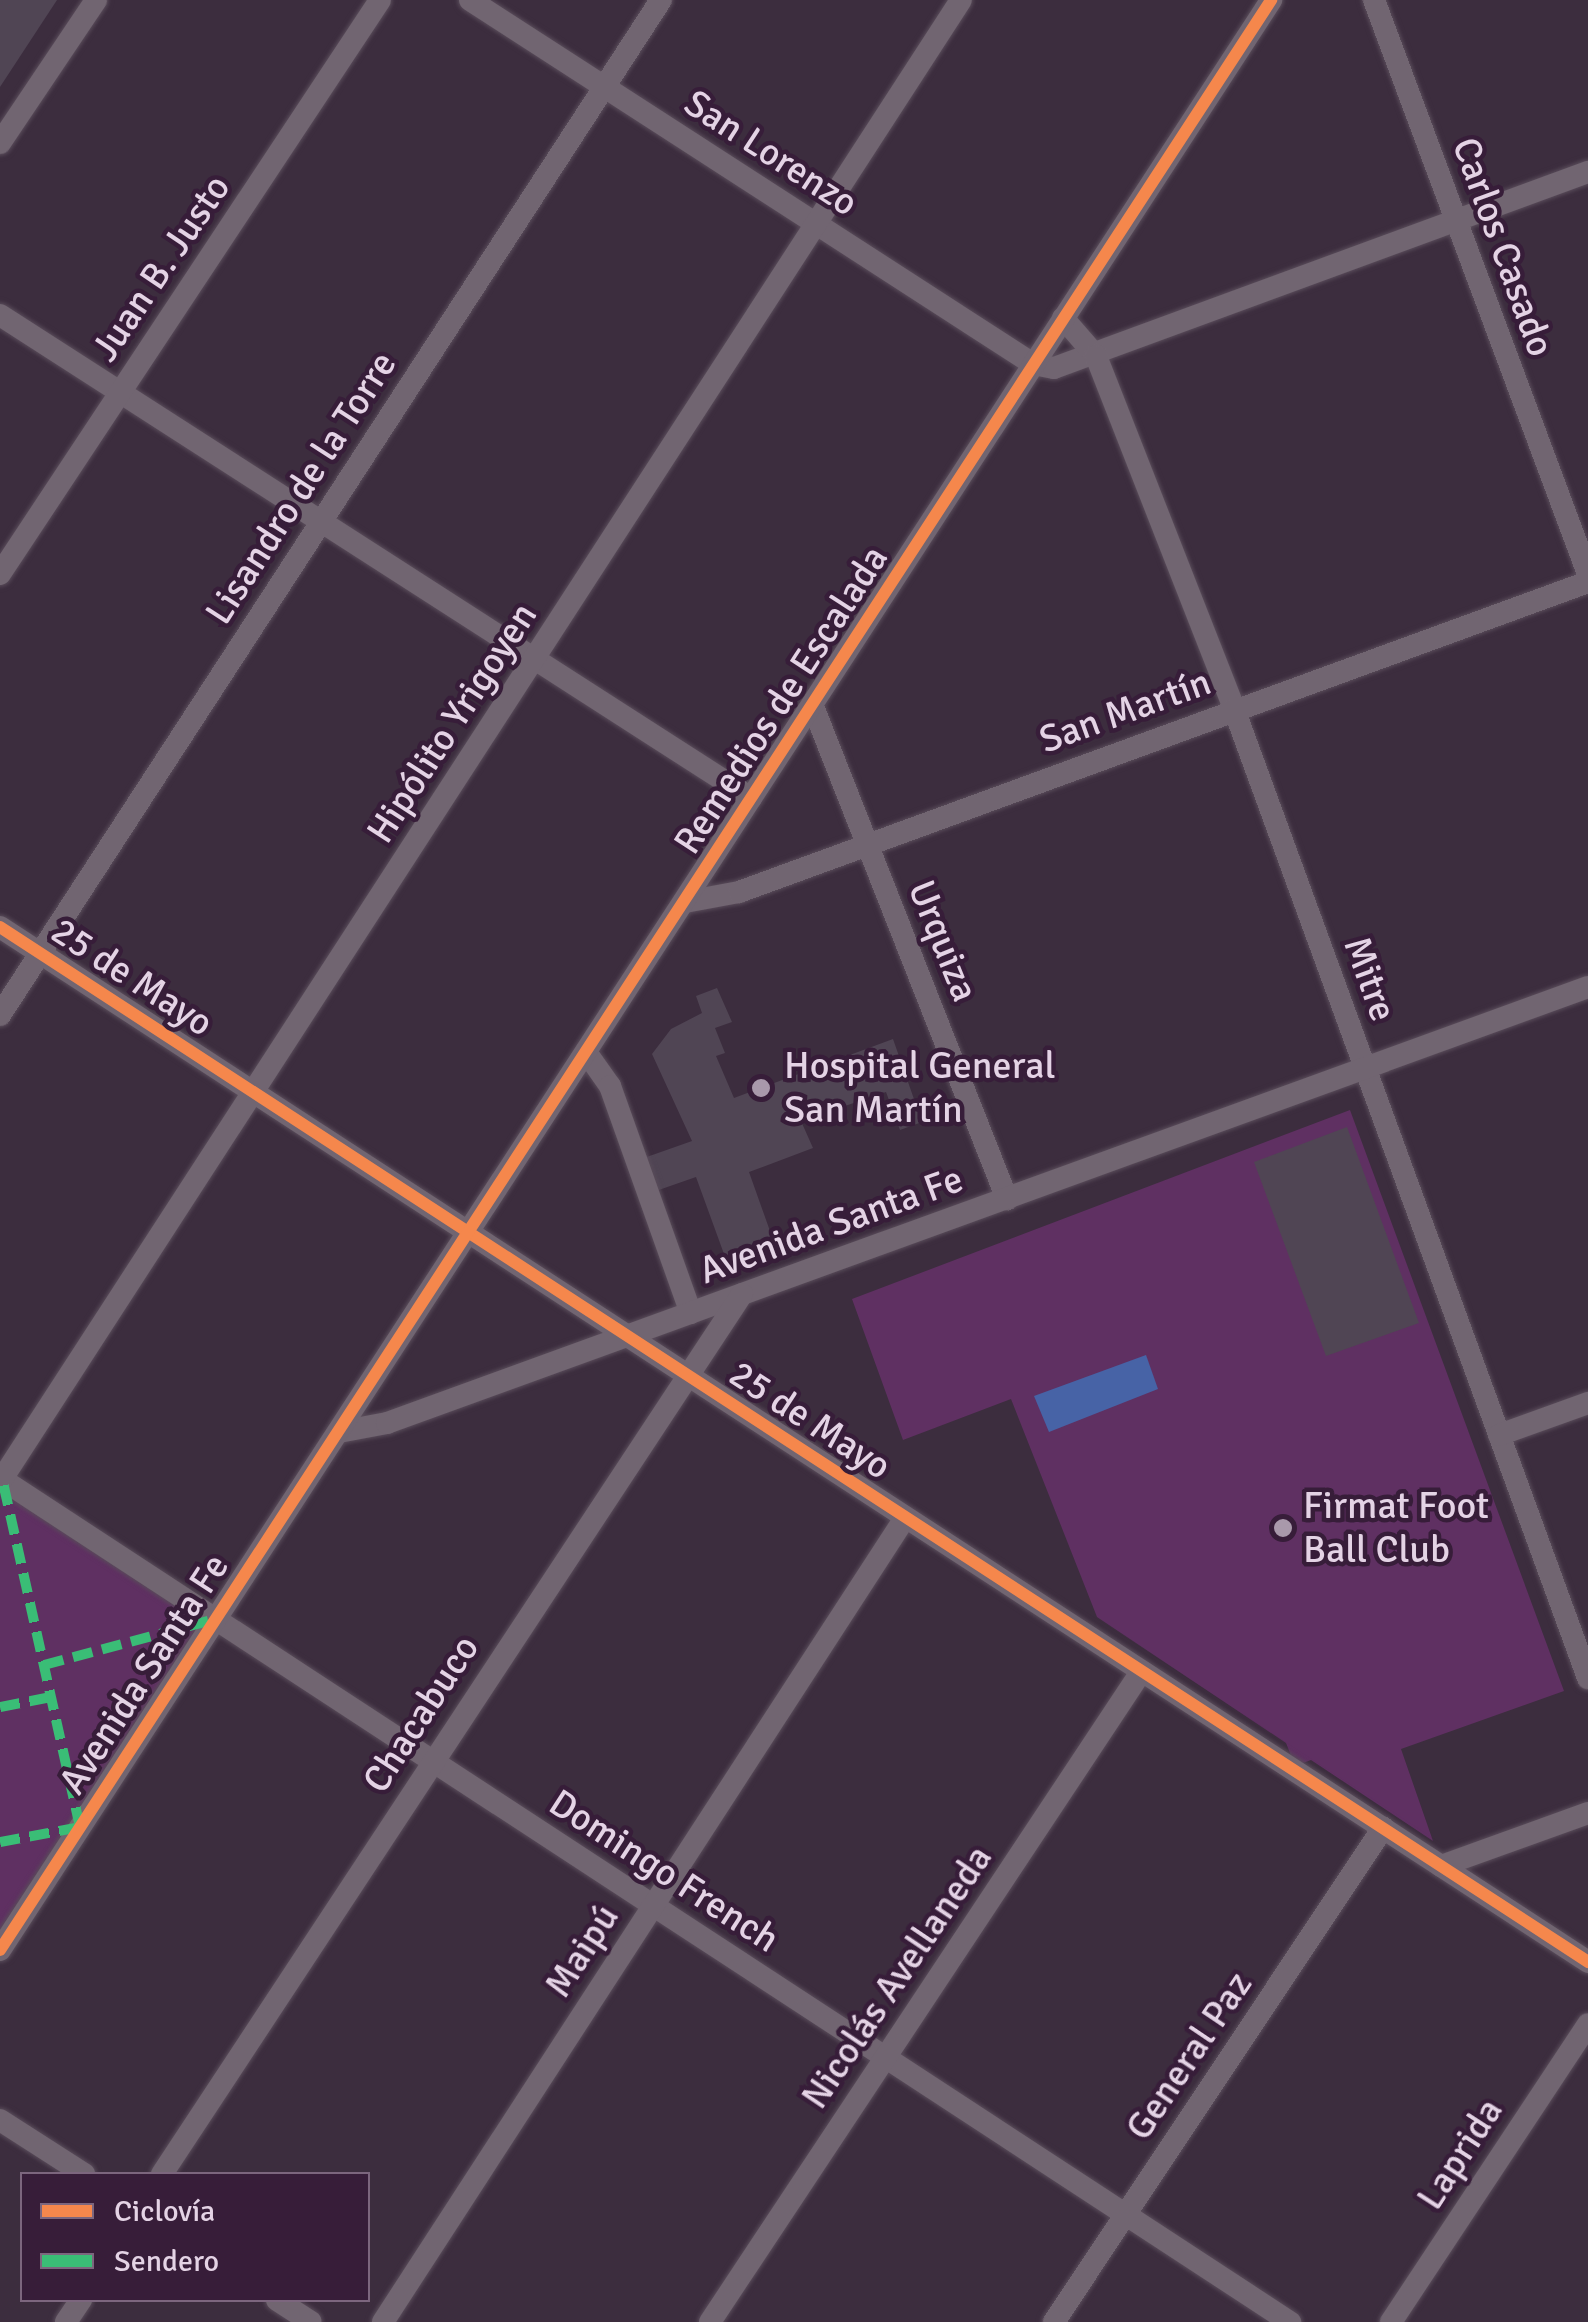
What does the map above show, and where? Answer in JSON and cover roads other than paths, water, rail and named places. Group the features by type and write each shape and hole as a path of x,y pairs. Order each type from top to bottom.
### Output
{"street":[{"path":"0,144 96,0"},
{"name":"Juan B. Justo","path":"0,574 380,0"},
{"name":"San Lorenzo","path":"470,0 1033,364"},
{"name":"Lisandro de la Torre","path":"0,1014 661,0"},
{"name":"Hipólito Yrigoyen","path":"1,1480 962,0"},
{"name":"Remedios de Escalada","path":"339,1432 751,798 814,709 1271,0"},
{"name":"Carlos Casado","path":"1374,0 1588,574"},
{"path":"1033,364 1096,356 1588,172"},
{"path":"0,316 751,798"},
{"name":"Mitre","path":"1063,318 1096,356 1234,709 1588,1678"},
{"name":"San Martín","path":"685,902 739,892 865,841 1588,582"},
{"name":"Urquiza","path":"814,709 1007,1199"},
{"name":"25 de Mayo","path":"0,927 1588,1962"},
{"name":"Avenida Santa Fe","path":"0,1950 339,1432 626,1336 1588,987"},
{"path":"586,1052 610,1086 690,1313"},
{"name":"Chacabuco","path":"163,2172 685,1374 742,1294"},
{"path":"1499,1436 1588,1403"},
{"name":"Domingo French","path":"1,1480 1290,2322"},
{"name":"Maipú","path":"383,2322 905,1518"},
{"name":"Nicolás Avellaneda","path":"710,2322 1141,1672"},
{"path":"1441,1866 1588,1812"},
{"name":"General Paz","path":"1054,2322 1382,1828"},
{"name":"Laprida","path":"1391,2322 1588,2024"},
{"path":"0,2120 81,2172"},
{"path":"279,2302 311,2322"}],"water":[{"path":"1146,1355 1158,1389 1049,1432 1034,1396"}],"place":[{"name":"Hospital General San Martín","path":"761,1088"},
{"name":"Firmat Foot Ball Club","path":"1283,1528"}]}
